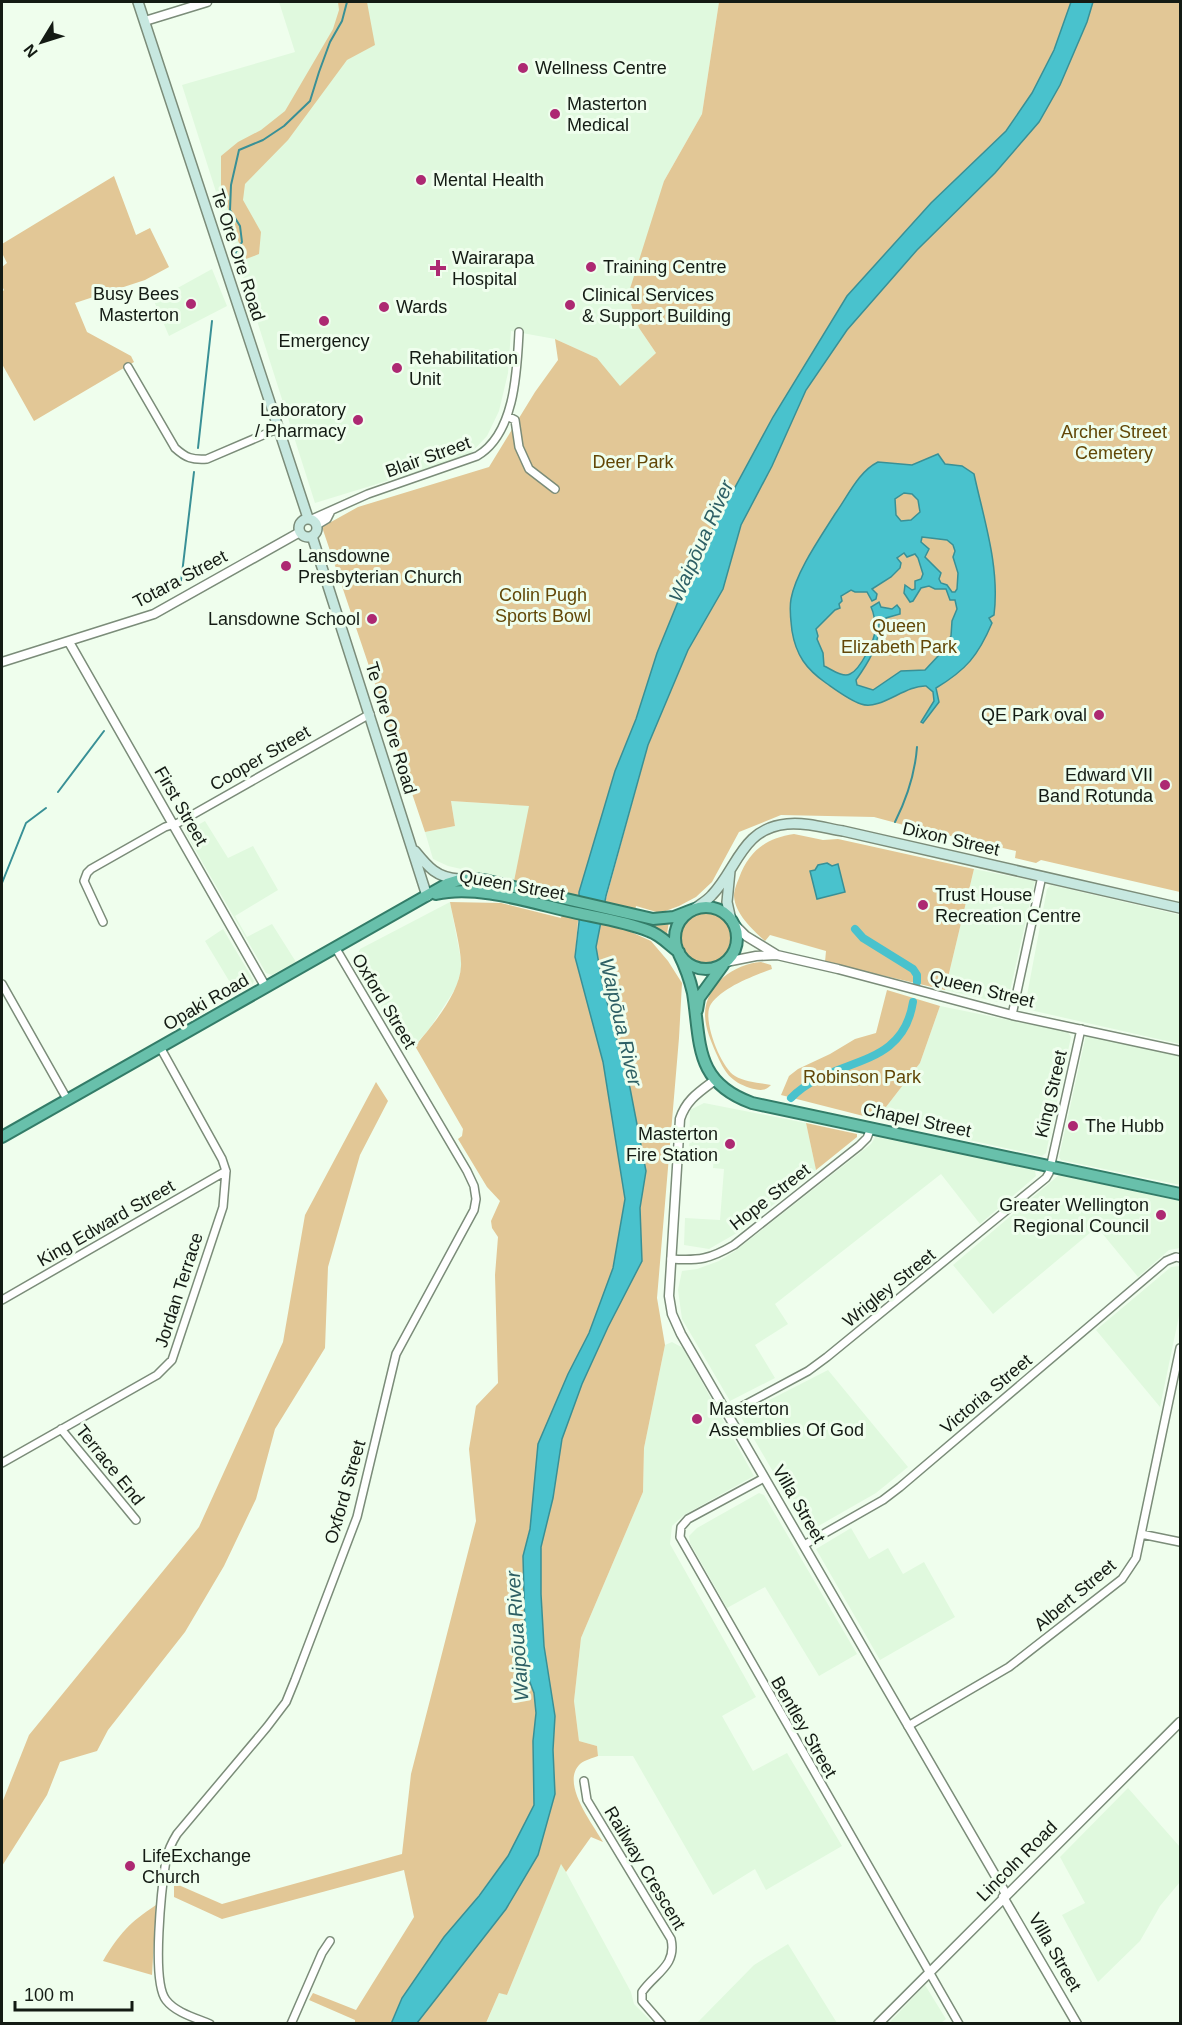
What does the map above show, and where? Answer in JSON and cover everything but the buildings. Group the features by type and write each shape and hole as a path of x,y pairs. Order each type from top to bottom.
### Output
{"highway":[{"name":"Queen Street","path":"427,896 459,879 473,878 559,896 638,921 679,953"},
{"name":"Queen Street","path":"427,896 448,891 474,892 557,909 638,921 679,916 693,910"},
{"name":"Opaki Road","path":"2,1137 427,896"},
{"path":"710,907 732,921 737,938 736,947 726,962 714,968 700,968 688,963 679,953 676,933 684,916 693,910 710,907"},
{"name":"Chapel Street","path":"679,953 693,993 701,1054 715,1080 735,1096 752,1103 1180,1194"},
{"name":"Chapel Street","path":"695,1020 699,998 726,962"}],"main road":[{"name":"Te Ore Ore Road","path":"138,2 278,429 312,521"},
{"path":"312,521 316,532 312,536 305,537 300,532 298,527 300,522 312,521"},
{"name":"Te Ore Ore Road","path":"312,536 427,896"},
{"name":"Dixon Street","path":"693,910 712,895 744,847 763,832 787,824 804,824 843,831 1180,908"},
{"path":"411,846 429,868 438,875 459,879"},
{"name":"Dixon Street","path":"731,868 727,902 732,921"}],"street":[{"path":"145,21 207,2"},
{"name":"Blair Street","path":"312,521 327,519 330,513 368,494 477,456 494,442 507,416 517,379 519,332"},
{"path":"128,367 175,448 184,457 194,460 207,459 278,429"},
{"path":"507,416 515,420 519,447 530,469 555,489"},
{"name":"Totara Street","path":"2,662 154,614 300,532"},
{"name":"First Street","path":"69,642 265,987"},
{"name":"Cooper Street","path":"103,922 84,881 87,873 152,834 370,714"},
{"path":"1012,1015 1042,876"},
{"name":"Queen Street","path":"732,921 746,936 777,955"},
{"name":"Oxford Street","path":"210,2024 179,2011 167,2001 161,1991 158,1976 162,1897 169,1849 177,1834 286,1702 357,1517 396,1354 468,1224 476,1199 474,1186 467,1170 335,947"},
{"name":"Queen Street","path":"726,962 756,956 777,955 1012,1015 1180,1051"},
{"path":"2,984 67,1099"},
{"name":"King Street","path":"1050,1165 1081,1029"},
{"name":"Jordan Terrace","path":"2,1463 157,1375 172,1360 223,1207 226,1171 222,1159 160,1047"},
{"name":"Villa Street","path":"715,1080 690,1099 683,1108 680,1119 669,1296 672,1314 681,1334 1077,2024"},
{"name":"Hope Street","path":"672,1259 703,1260 734,1245 859,1146 867,1138 871,1128"},
{"name":"Wrigley Street","path":"728,1414 808,1371 827,1357 1046,1178 1050,1165"},
{"name":"King Edward Street","path":"2,1300 226,1171"},
{"name":"Victoria Street","path":"804,1545 883,1500 1166,1261 1176,1257 1180,1258"},
{"name":"Albert Street","path":"908,1726 1009,1667 1122,1579 1136,1558 1180,1348"},
{"name":"Terrace End","path":"61,1429 136,1520"},
{"name":"Bentley Street","path":"764,1478 688,1519 681,1527 680,1537 959,2024"},
{"path":"1141,1534 1180,1542"},
{"name":"Lincoln Road","path":"878,2024 1180,1722"},
{"name":"Railway Crescent","path":"584,1781 587,1800 671,1939 674,1949 670,1959 642,1992 642,2001 662,2024"},
{"path":"291,2024 322,1953 330,1941"}],"shaded area":[{"name":"Wairarapa Hospital","path":"279,2 719,2 702,114 664,181 639,328 656,353 620,387 597,358 555,339 511,331 508,373 499,411 487,436 468,456 315,503 182,85 295,52"},
{"name":"Busy Bees Masterton","path":"212,269 227,306 169,336 154,301"},
{"path":"451,801 530,806 514,881 448,866 433,859 425,832 455,826"},
{"path":"205,821 228,858 253,846 278,890 235,916 247,937 272,924 296,962 272,975 266,973 185,832"},
{"path":"974,869 1035,881 1007,1004 945,990"},
{"path":"1051,885 1180,915 1180,1044 1030,1010 1025,1006 1047,889"},
{"path":"450,902 462,965 457,986 430,1028 408,1053 355,962 360,949"},
{"path":"223,929 254,981 251,987 237,994 205,941"},
{"path":"940,1006 1068,1032 1071,1037 1046,1153 1042,1156 883,1121 886,1107 920,1063"},
{"path":"1086,1035 1180,1056 1180,1185 1061,1160 1059,1157"},
{"path":"704,1103 806,1123 816,1170 742,1230 709,1249 684,1245 685,1218 720,1220 724,1169 713,1168 714,1159 689,1158 690,1110"},
{"path":"876,1136 1028,1167 1035,1171 1036,1176 980,1224 941,1174 775,1304 788,1324 755,1345 775,1378 730,1401 682,1319 678,1290 682,1271 697,1269 719,1261 735,1251 871,1144"},
{"path":"1059,1175 1180,1201 1180,1248 1169,1250 1138,1277 1097,1227 993,1314 953,1265"},
{"path":"1179,1266 1180,1311 1160,1407 1096,1330 1171,1267"},
{"path":"672,1342 683,1348 754,1476 684,1515 672,1526 670,1544 756,1697 722,1716 753,1771 787,1753 842,1846 766,1890 755,1869 713,1895 633,1756 598,1756 597,1746 579,1741 574,1701 581,1638 643,1492 644,1448 665,1345"},
{"path":"828,1370 908,1467 876,1493 808,1532 740,1415"},
{"path":"759,1493 764,1495 857,1654 819,1676 765,1587 727,1608 690,1543 689,1536 697,1528"},
{"path":"851,1528 869,1559 888,1548 903,1574 924,1562 955,1617 880,1660 816,1549"},
{"path":"1128,1788 1180,1847 1180,1882 1160,1906 1140,1941 1098,1982 1062,1915 1085,1903 1060,1857"},
{"path":"561,1863 631,1992 634,2004 653,2023 486,2024 499,1992 507,1995"},
{"path":"788,1944 837,2023 697,2023 754,1965"},
{"path":"925,1985 946,2019 941,2023 889,2023"}],"green space":[{"path":"338,2 367,2 375,45 347,60 288,140 245,184 243,200 261,232 259,254 246,259 236,236 221,185 221,156 285,111 333,29 339,10"},
{"path":"719,2 1071,2 1054,50 1032,93 1006,131 931,203 847,296 773,417 693,565 657,653 636,719 615,771 579,892 579,905 603,910 648,745 688,650 723,589 741,525 772,466 806,390 847,330 917,250 995,173 1039,122 1060,85 1087,22 1093,2 1180,2 1180,892 1041,860 1036,863 1015,858 1016,851 874,817 781,815 739,832 712,882 696,897 660,913 636,906 634,917 669,921 667,934 647,923 634,920 631,932 651,941 668,961 682,983 657,1298 665,1345 644,1448 643,1492 581,1638 574,1701 579,1741 597,1746 598,1756 580,1764 575,1772 576,1792 603,1842 591,1837 566,1872 561,1864 507,1995 499,1993 486,2023 417,2023 506,1909 538,1855 555,1794 553,1750 555,1716 544,1646 541,1547 553,1498 562,1439 582,1384 642,1261 640,1208 646,1171 630,1088 603,987 596,947 602,914 579,909 575,957 603,1062 625,1199 613,1268 589,1333 568,1374 523,1556 526,1672 534,1693 536,1713 533,1741 534,1805 508,1856 402,1998 391,2023 355,2023 355,2020 309,2000 313,1993 356,2010 414,1917 404,1870 222,1919 174,1897 174,1883 222,1904 402,1854 411,1774 476,1521 469,1449 476,1406 498,1383 495,1275 498,1237 492,1228 491,1221 500,1201 487,1187 458,1139 462,1136 463,1129 415,1046 444,1009 456,987 459,976 460,952 450,902 501,903 561,918 564,905 531,898 532,892 565,901 567,891 514,881 529,806 451,801 455,826 425,832 322,527 358,507 489,467 535,392 558,360 555,339 597,358 620,386 656,353 639,328 628,295 664,181 702,114"},
{"path":"114,176 136,235 150,228 169,267 145,280 75,303 87,332 131,356 134,362 34,421 2,364 2,292 4,290 2,267 7,263 2,253 2,244"},
{"path":"794,834 823,840 838,839 974,869 945,990 825,962 826,951 770,935 765,941 750,927 741,915 734,896 743,869 753,853 760,847 775,839"},
{"path":"706,911 716,913 725,919 731,928 733,938 731,948 725,957 716,963 706,965 696,963 687,957 681,948 679,938 681,928 687,919 696,913"},
{"path":"761,962 771,965 772,969 723,992 711,1004 709,1020 714,1042 724,1063 735,1076 743,1080 771,1085 761,1090 738,1082 725,1071 710,1039 705,1014 710,994 723,978 741,967"},
{"name":"Robinson Park","path":"887,990 940,1006 920,1063 886,1107 883,1121 781,1095 789,1076 798,1069 855,1039 876,1033"},
{"path":"376,1082 388,1101 360,1155 328,1267 325,1348 275,1429 256,1499 224,1566 185,1632 108,1730 97,1751 60,1762 47,1795 2,1866 2,1803 29,1735 199,1527 283,1342 305,1215"},
{"path":"806,1123 857,1134 857,1137 816,1170"},
{"path":"156,1905 152,1975 103,1961 126,1929"}],"water":[{"path":"1071,2 1093,2 1087,22 1060,85 1039,122 995,173 917,250 847,330 806,390 772,466 741,525 723,589 688,650 648,745 606,896 596,947 603,987 630,1088 646,1171 640,1208 642,1261 582,1384 562,1439 553,1498 541,1547 544,1646 555,1716 553,1750 555,1794 538,1855 506,1909 417,2023 391,2024 402,1998 444,1937 479,1896 508,1856 534,1805 533,1741 536,1713 534,1693 526,1672 523,1556 530,1529 538,1444 568,1374 589,1333 613,1268 625,1199 603,1062 575,957 579,922 579,892 615,771 636,719 657,653 693,565 773,417 847,296 931,203 1006,131 1032,93 1054,50"},
{"path":"938,454 945,464 962,466 974,474 990,544 995,579 994,615 989,618 992,623 987,635 970,661 936,688 939,702 923,723 921,722 934,701 933,692 926,686 910,689 884,701 868,705 852,700 819,678 803,661 796,647 790,611 791,599 803,567 859,478 878,462 912,465","holes":["904,493 912,494 918,500 920,512 911,520 901,521 896,515 895,499","922,537 947,540 953,545 955,551 953,557 958,573 955,592 941,583 939,579 941,573 925,557 929,549 921,542","904,553 907,557 915,554 923,574 921,579 915,581 915,589 912,590 905,585 904,593 910,602 921,588 929,586 935,589 946,589 950,600 955,600 957,609 952,621 951,636 939,655 925,670 901,671 873,690 857,685 856,680 875,647 879,624 883,623 886,618 900,614 897,605 892,609 881,607 879,602 871,607 875,627 872,641 858,667 847,675 824,666 816,629 840,608 841,596 851,590 867,592 872,601 876,599 877,594 872,589 891,577 900,568 901,563 897,558"]},
{"path":"827,863 832,866 838,864 845,892 817,899 810,871 815,870 818,865"}],"waterway":[{"path":"233,257 242,242 240,226 230,210 231,185 239,150 263,140 284,126 310,101 330,42 342,21 347,2"},
{"path":"198,448 212,321"},
{"path":"181,582 194,472"},
{"path":"58,792 104,731"},
{"path":"895,822 910,786 917,747"},
{"path":"2,883 26,823 46,808"},
{"path":"855,929 863,938 913,969 917,975 917,982"},
{"path":"791,1098 808,1084 881,1052 895,1040 906,1024 913,1002"}],"place":[{"name":"Wellness Centre","path":"523,68"},
{"name":"Masterton Medical","path":"555,114"},
{"name":"Mental Health","path":"421,180"},
{"name":"Training Centre","path":"591,267"},
{"name":"Wairarapa Hospital","path":"438,268"},
{"name":"Busy Bees Masterton","path":"191,304"},
{"name":"Clinical Services & Support Building","path":"570,305"},
{"name":"Wards","path":"384,307"},
{"name":"Emergency","path":"324,321"},
{"name":"Rehabilitation Unit","path":"397,368"},
{"name":"Laboratory / Pharmacy","path":"358,420"},
{"name":"Lansdowne Presbyterian Church","path":"286,566"},
{"name":"Lansdowne School","path":"372,619"},
{"name":"QE Park oval","path":"1099,715"},
{"name":"Edward VII Band Rotunda","path":"1165,785"},
{"name":"Trust House Recreation Centre","path":"923,905"},
{"name":"The Hubb","path":"1073,1126"},
{"name":"Masterton Fire Station","path":"730,1144"},
{"name":"Greater Wellington Regional Council","path":"1161,1215"},
{"name":"Masterton Assemblies Of God","path":"697,1419"},
{"name":"LifeExchange Church","path":"130,1866"}],"park label":[{"name":"Archer Street Cemetery","path":"1114,442"},
{"name":"Deer Park","path":"633,462"},
{"name":"Colin Pugh Sports Bowl","path":"543,605"},
{"name":"Queen Elizabeth Park","path":"899,636"}],"water label":[{"name":"Waipōua River","path":"701,541"},
{"name":"Waipōua River","path":"621,1022"},
{"name":"Waipōua River","path":"517,1636"}]}
